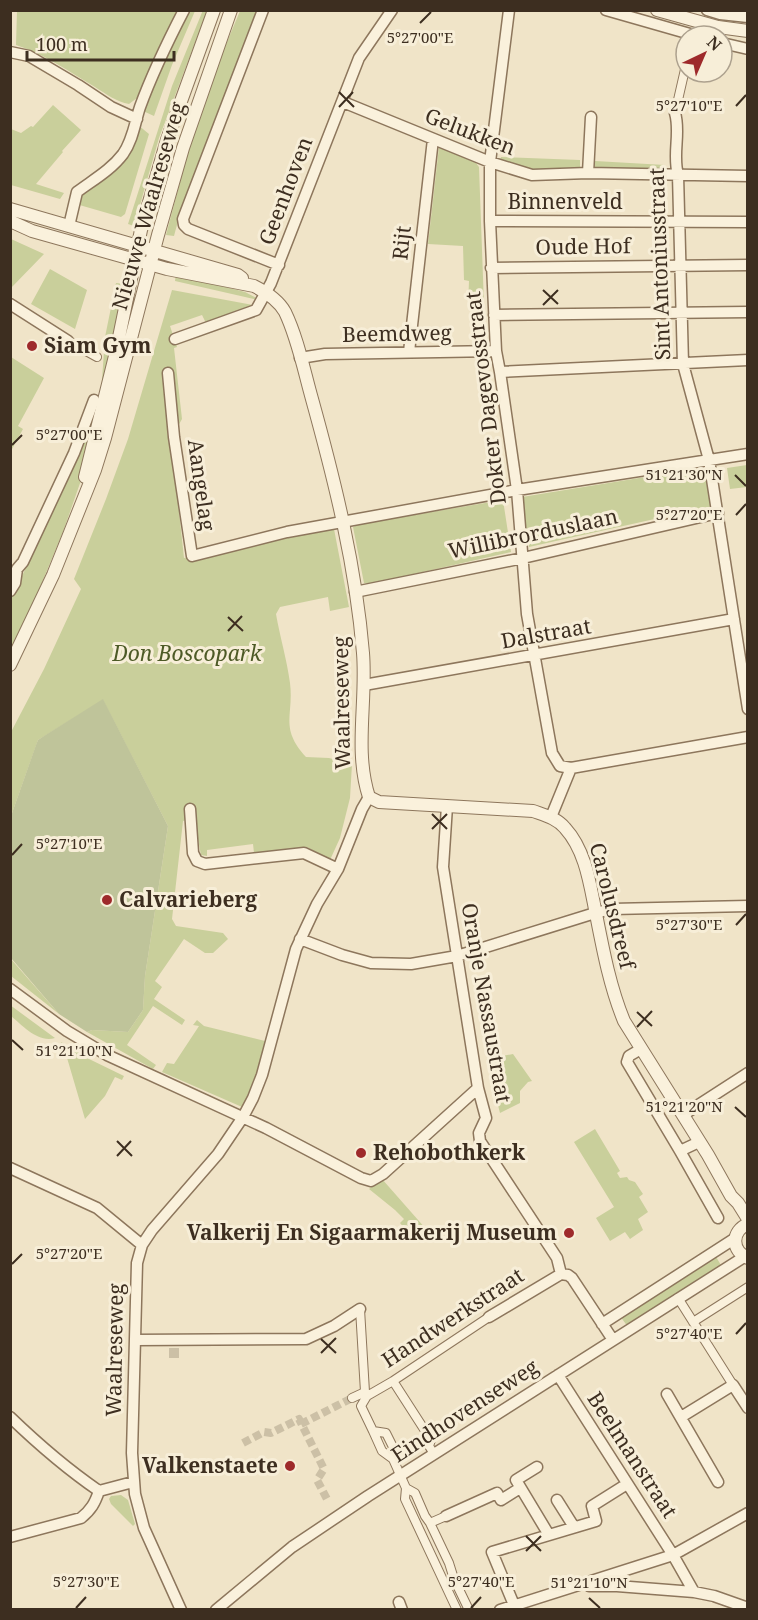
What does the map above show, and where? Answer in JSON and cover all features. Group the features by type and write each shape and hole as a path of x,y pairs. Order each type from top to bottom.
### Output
{"street":[{"path":"69,226 77,192 114,165 124,152 140,106 184,10"},
{"name":"Nieuwe Waalreseweg","path":"76,517 116,352 134,260 167,140 214,10"},
{"name":"Nieuwe Waalreseweg","path":"10,665 53,575 95,470 183,148 231,10"},
{"name":"Nieuwe Waalreseweg","path":"263,10 183,219 188,230 279,265"},
{"name":"Geenhoven","path":"175,339 256,310 260,289 279,265 359,58 392,10"},
{"name":"Dokter Dagevosstraat","path":"509,10 490,162 491,268 496,351 517,490 527,614 552,753 560,766 572,768"},
{"path":"606,10 674,30"},
{"path":"657,10 718,27 747,31"},
{"path":"707,10 747,17"},
{"path":"10,52 29,56 111,107 137,119"},
{"name":"Sint Antoniusstraat","path":"682,84 675,113 678,123 675,164 678,175 682,364 709,460 747,709"},
{"name":"Gelukken","path":"343,102 490,162 532,175 588,173 747,176"},
{"path":"588,173 591,117"},
{"name":"Rijt","path":"409,352 433,139"},
{"name":"Waalreseweg","path":"10,209 238,275 260,289 284,310 292,329 319,425 356,592 363,654 361,744 363,781 369,797 338,869 316,904 296,949 262,1075 243,1117 218,1154 152,1230 142,1245 137,1263 132,1453 135,1494 144,1528 181,1610"},
{"path":"10,221 32,231 151,265 260,289"},
{"name":"Binnenveld","path":"490,221 747,222"},
{"name":"Oude Hof","path":"491,268 747,265"},
{"path":"11,307 97,357"},
{"path":"494,315 747,312"},
{"name":"Beemdweg","path":"300,358 325,354 496,351"},
{"path":"500,372 747,360"},
{"name":"Aangelag","path":"168,373 174,437 192,556 287,532 342,522"},
{"path":"10,591 15,583 14,568 23,562 74,453 94,400"},
{"name":"Willibrorduslaan","path":"342,522 517,490 747,454"},
{"name":"Willibrorduslaan","path":"356,592 523,558 718,513"},
{"name":"Dalstraat","path":"364,685 734,619"},
{"path":"551,818 572,768 747,737"},
{"name":"Carolusdreef","path":"369,797 379,802 533,811 564,825 574,839 584,862 614,999 624,1021 683,1115 745,1223"},
{"name":"Oranje Nassaustraat","path":"447,806 443,859 478,1088 486,1118 479,1133 480,1141 557,1258 561,1274 572,1278 613,1340"},
{"path":"190,809 193,853 197,861 205,864 304,853 338,869"},
{"path":"300,939 371,963 411,964 457,956 612,909 747,906"},
{"path":"10,989 67,1031 107,1055 243,1117 371,1181 383,1174 478,1088"},
{"path":"641,1049 629,1056 627,1062 718,1218"},
{"path":"683,1115 747,1073"},
{"path":"680,1151 699,1142"},
{"path":"10,1168 97,1208 142,1245"},
{"path":"745,1223 736,1232 734,1239 736,1249 746,1257"},
{"path":"602,1324 734,1239"},
{"name":"Eindhovenseweg","path":"216,1610 292,1547 678,1298 746,1257"},
{"name":"Handwerkstraat","path":"352,1398 393,1381 519,1297 561,1274"},
{"path":"693,1322 747,1287"},
{"path":"678,1298 747,1408"},
{"path":"135,1340 174,1344 306,1339 334,1326 360,1309 366,1394 361,1406 382,1451 393,1459"},
{"name":"Beelmanstraat","path":"558,1375 694,1592"},
{"path":"393,1381 431,1440 429,1446 434,1454"},
{"path":"681,1417 733,1385"},
{"path":"667,1394 718,1482"},
{"path":"10,1417 78,1477 99,1491 134,1482"},
{"path":"374,1431 386,1433 394,1449 393,1459 406,1488 405,1499 457,1610"},
{"path":"537,1467 516,1480 549,1535"},
{"path":"514,1605 492,1552 596,1521 592,1506 627,1484"},
{"path":"406,1488 416,1493 425,1516 440,1542 468,1610"},
{"path":"430,1523 497,1493 501,1500 520,1488"},
{"path":"10,1537 81,1518 89,1511 99,1491"},
{"path":"557,1500 574,1527"},
{"path":"500,1610 673,1556 747,1513"},
{"path":"414,1518 425,1516"},
{"path":"430,1551 440,1542"},
{"path":"577,1586 694,1592 714,1596 747,1608"}],"green space":[{"path":"17,10 177,11 137,98 129,104 112,97 47,58 16,45"},
{"path":"203,10 207,11 159,138 134,226 128,224 172,86"},
{"path":"188,11 195,11 154,116 143,111 154,79"},
{"path":"240,11 257,11 174,236 166,235 188,152 216,68"},
{"path":"53,105 81,130 36,184 64,193 60,199 11,185 11,129 21,133 33,127"},
{"path":"138,125 149,134 125,214 121,217 76,204 80,193 101,178"},
{"path":"439,147 476,163 479,167 484,305 468,306 469,281 464,280 463,246 428,244"},
{"path":"501,157 580,160 580,168 524,171 500,162"},
{"path":"595,161 665,165 665,169 605,170 594,168"},
{"path":"11,239 44,254 11,288"},
{"path":"50,269 87,290 75,329 31,304"},
{"path":"176,274 245,292 262,301 175,281"},
{"path":"116,283 126,284 86,466 63,532 11,650 11,596 79,456 101,394 105,337"},
{"name":"Don Boscopark","path":"172,290 253,305 207,325 202,315 170,326 177,347 174,348 182,419 177,428 170,427 167,430 184,558 334,529 349,607 330,611 328,597 280,607 276,614 290,683 290,729 298,747 306,757 329,758 352,764 350,798 340,838 330,860 307,847 254,853 253,844 207,850 207,856 201,855 194,818 183,821 172,919 176,926 223,933 228,939 213,953 205,953 184,939 155,981 162,987 154,999 185,1020 182,1025 153,1006 127,1045 156,1065 153,1069 87,1032 92,1030 128,1032 143,1010 145,976 168,826 103,700 38,740 11,816 11,732 44,669 81,589 74,579 128,439"},
{"path":"11,357 44,378 18,426 23,429 11,451"},
{"path":"747,465 747,487 730,489 727,468"},
{"path":"707,467 713,506 529,547 522,497"},
{"path":"503,500 511,552 370,584 364,583 353,527"},
{"path":"103,699 168,826 145,976 143,1010 128,1032 92,1030 87,1032 59,1014 11,958 11,816 36,745 38,740"},
{"path":"10,958 59,1014 11,976"},
{"path":"10,1005 55,1038 43,1038 26,1029 11,1016"},
{"path":"197,1020 204,1026 265,1041 254,1082 242,1107 162,1072 167,1063 174,1064 199,1026 193,1025"},
{"path":"61,1042 124,1076 122,1080 115,1077 105,1096 85,1119 65,1051"},
{"path":"513,1054 532,1081 520,1091 520,1103 500,1113 486,1059"},
{"path":"595,1129 620,1171 617,1173 620,1178 627,1177 635,1182 643,1194 639,1197 648,1212 638,1219 643,1230 630,1239 625,1232 610,1241 596,1218 614,1207 574,1142"},
{"path":"382,1179 426,1229 413,1238 400,1223 404,1219 369,1189"},
{"path":"715,1255 722,1267 628,1327 620,1316"},
{"path":"121,1495 128,1500 135,1524 133,1526 111,1504 109,1499 111,1496"}],"tunnel":[{"path":"174,1348 174,1362"},
{"path":"301,1424 352,1398"},
{"path":"243,1443 264,1432 271,1433 299,1419 324,1469 317,1480 328,1501"}],"place":[{"name":"Siam Gym","path":"32,346"},
{"name":"Calvarieberg","path":"107,900"},
{"name":"Rehobothkerk","path":"361,1153"},
{"name":"Valkerij En Sigaarmakerij Museum","path":"569,1233"},
{"name":"Valkenstaete","path":"290,1466"}]}
